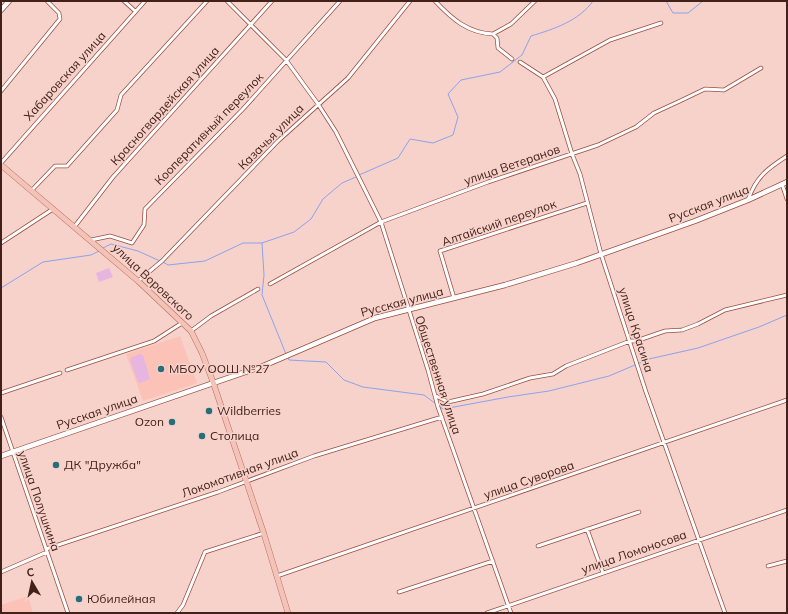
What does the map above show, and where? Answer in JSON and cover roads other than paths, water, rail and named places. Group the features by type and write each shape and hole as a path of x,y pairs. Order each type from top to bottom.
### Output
{"main road":[{"name":"улица Воровского","path":"1,164 138,281 191,331 202,353 213,382 264,533 288,613"}],"street":[{"path":"1,10 9,1"},
{"path":"1,91 58,21 60,16 47,1"},
{"path":"124,1 135,11"},
{"name":"Хабаровская улица","path":"1,164 145,1"},
{"path":"32,190 54,166 67,166 117,110 121,96 207,1"},
{"name":"Общественная улица","path":"227,1 286,60 318,104 336,132 381,222 442,417 475,508 510,613"},
{"name":"Красногвардейская улица","path":"75,226 113,177 272,1"},
{"name":"Кооперативный переулок","path":"91,240 110,236 132,243 144,225 145,209 243,109 340,1"},
{"name":"Казачья улица","path":"138,281 162,261 278,141 348,78 410,1"},
{"path":"435,1 452,19 463,26 480,33 493,34 511,24 535,1"},
{"path":"543,77 610,40 661,23"},
{"path":"493,34 497,38 498,48 512,59"},
{"name":"улица Красина","path":"520,62 543,77 555,99 572,154 580,174 601,254 646,392 700,539 725,613"},
{"name":"улица Ветеранов","path":"270,284 381,222 488,182 572,154 626,132 654,114 705,89 724,90 761,68"},
{"path":"748,200 756,181 769,168 787,156"},
{"path":"785,183 787,199"},
{"name":"Русская улица","path":"1,456 287,356 369,320 407,308 505,285 601,254 748,200 785,183"},
{"name":"Алтайский переулок","path":"454,298 440,251 587,203"},
{"path":"1,243 54,209"},
{"path":"191,331 211,316 258,289"},
{"path":"436,396 448,402 483,394 530,378 553,374 566,366 630,341 636,341 665,331 682,330 698,324 725,310 787,295"},
{"path":"67,370 154,341 182,323"},
{"path":"1,393 60,373"},
{"name":"улица Суворова","path":"277,576 787,400"},
{"name":"улица Полушкина","path":"1,417 68,613"},
{"name":"Локомотивная улица","path":"1,572 47,550 246,482 314,456 442,417"},
{"name":"улица Ломоносова","path":"487,613 787,510"},
{"path":"538,546 639,512"},
{"path":"587,529 603,572"},
{"path":"177,613 183,604 206,552 264,533"},
{"path":"399,592 493,561"},
{"path":"768,566 787,561"}],"waterway":[{"path":"359,175 398,158 410,139 433,143 453,135 458,117 448,94 461,80 500,72 522,55 531,36 557,27 573,19 581,14 593,1"},
{"path":"666,1 673,13 688,13 703,1"},
{"path":"163,262 168,265 205,261 243,243 262,243 294,232 311,219 323,199 342,183 356,177"},
{"path":"262,243 264,275 262,295 286,354"},
{"path":"103,248 111,244 138,251 160,261"},
{"path":"1,288 43,262 91,255 99,251"},
{"path":"439,406 443,409 549,391 609,376 649,359 698,348 759,327 787,315"},
{"path":"288,357 289,360 326,362 344,380 363,387 424,395 436,404"}],"place":[{"name":"МБОУ ООШ №27","path":"161,369"},
{"name":"Wildberries","path":"209,411"},
{"name":"Ozon","path":"172,422"},
{"name":"Столица","path":"202,436"},
{"name":"ДК \"Дружба\"","path":"56,465"},
{"name":"Юбилейная","path":"79,599"}]}
